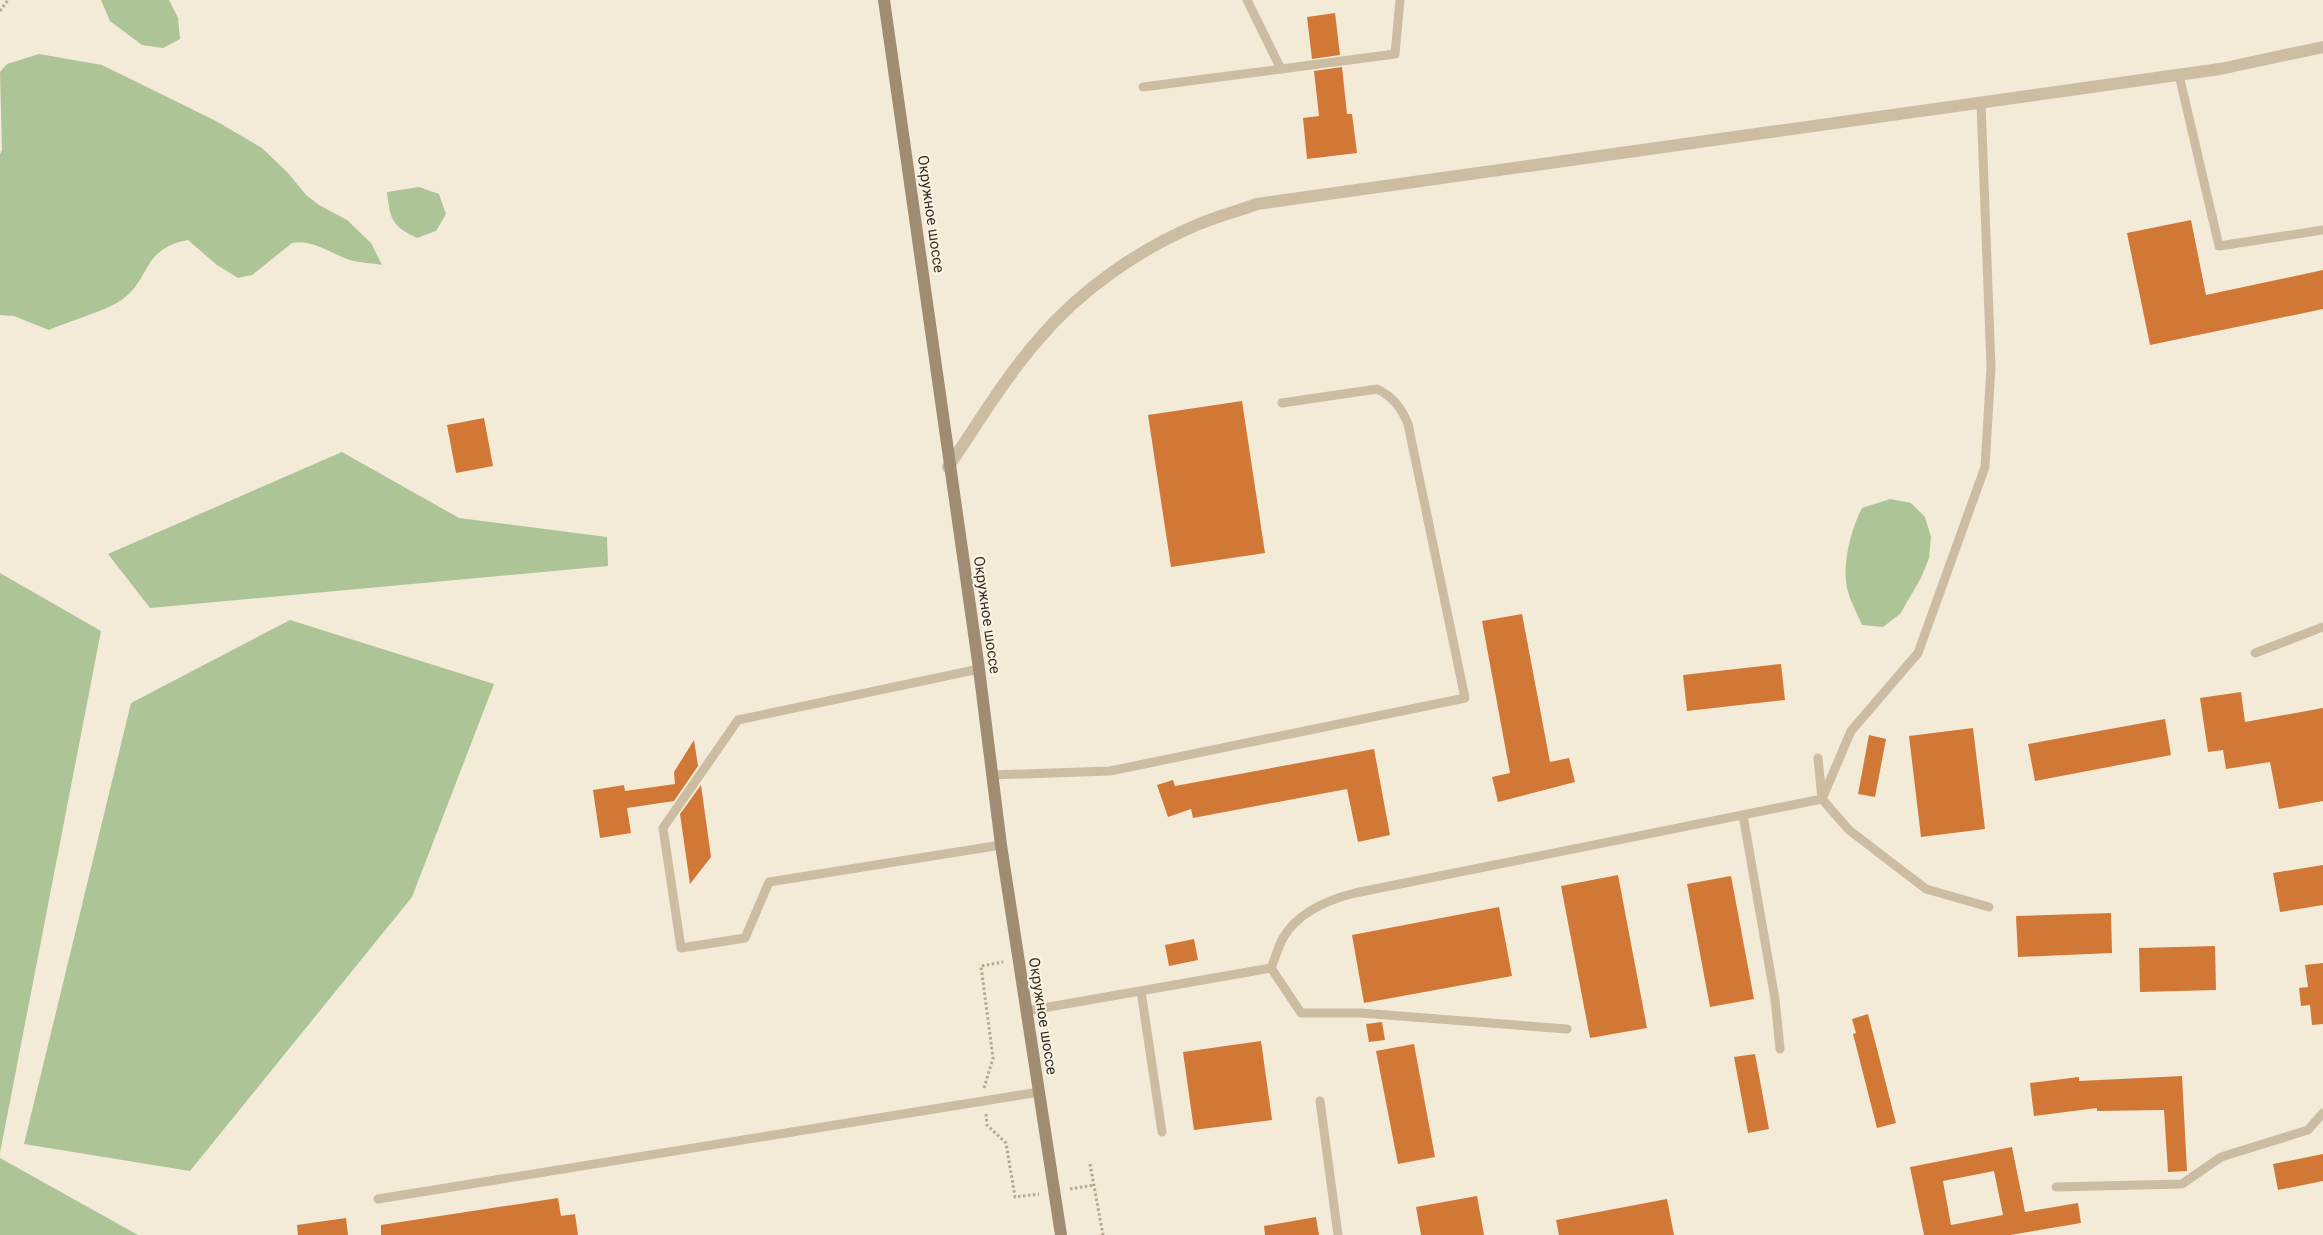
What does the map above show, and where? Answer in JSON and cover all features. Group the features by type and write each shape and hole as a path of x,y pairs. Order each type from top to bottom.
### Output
{"street":[{"name":"Окружное шоссе","path":"884,0 948,467 979,670 991,775 1061,1235"},
{"path":"948,467 1038,340 1091,288 1142,252 1199,224 1257,204 2220,69 2323,47"}],"lane":[{"path":"1247,0 1281,69"},
{"path":"1143,87 1395,54 1400,0"},
{"path":"2179,75 2219,246 2323,230"},
{"path":"1822,799 1851,731 1918,653 1984,467 1991,367 1981,103"},
{"path":"991,775 1110,771 1465,698 1408,424 1403,411 1395,400 1377,389 1282,403"},
{"path":"2254,653 2323,627"},
{"path":"979,670 738,720 663,828 681,948 745,938 770,882 1002,845"},
{"path":"1818,758 1822,799 1849,830 1926,890 1989,907"},
{"path":"1272,968 1282,939 1294,924 1308,912 1330,900 1822,799"},
{"path":"1743,815 1775,998 1780,1048"},
{"path":"1026,1011 1272,968"},
{"path":"1272,968 1301,1013 1361,1013 1567,1030"},
{"path":"1141,991 1162,1132"},
{"path":"378,1199 1039,1092"},
{"path":"1320,1101 1338,1235"},
{"path":"2056,1187 2182,1184 2221,1157 2308,1130 2323,1113"}],"path":[{"path":"0,12 8,0"},
{"path":"1090,1164 1103,1235"}],"green space":[{"path":"101,0 169,0 178,18 180,39 163,48 142,45 110,21"},
{"path":"39,54 102,65 216,121 262,148 288,173 306,195 319,205 347,220 371,243 382,265 350,260 314,245 299,242 292,243 252,275 238,278 217,265 188,240 173,244 162,250 148,266 130,293 113,305 96,312 49,330 14,316 0,315 0,154 2,150 0,72 7,64"},
{"path":"419,187 439,194 446,214 436,231 417,238 397,226 391,216 387,192"},
{"path":"342,452 459,518 607,537 608,566 150,608 108,554"},
{"path":"1890,499 1911,503 1925,517 1931,537 1929,558 1921,578 1900,614 1883,627 1862,625 1847,588 1848,547 1862,508"},
{"path":"0,573 101,631 0,1153"},
{"path":"290,620 494,684 412,897 190,1171 24,1144 131,703"},
{"path":"0,1158 138,1235 0,1235"}],"building":[{"path":"1335,13 1340,55 1312,59 1307,17"},
{"path":"1342,67 1347,114 1352,114 1357,153 1307,159 1303,118 1319,116 1314,71"},
{"path":"2191,220 2206,295 2323,270 2323,309 2150,345 2127,233"},
{"path":"1242,401 1265,553 1171,567 1148,415"},
{"path":"484,418 493,466 456,473 447,425"},
{"path":"1522,614 1550,762 1569,758 1575,782 1498,802 1492,777 1510,773 1482,621"},
{"path":"1781,664 1785,700 1687,711 1683,675"},
{"path":"2241,692 2245,722 2323,708 2323,801 2279,809 2270,762 2226,769 2223,750 2208,752 2200,698"},
{"path":"2165,719 2171,755 2035,781 2028,744"},
{"path":"1973,728 1985,829 1921,837 1909,736"},
{"path":"1869,735 1886,739 1875,797 1858,794"},
{"path":"694,740 698,766 674,801 627,808 631,833 600,838 593,790 624,785 625,791 675,784 674,772"},
{"path":"1374,749 1390,835 1358,842 1347,789 1193,818 1191,809 1168,817 1157,785 1173,780 1175,786"},
{"path":"701,785 711,857 690,884 680,814"},
{"path":"2323,865 2323,905 2280,912 2273,873"},
{"path":"1618,875 1647,1028 1590,1038 1561,886"},
{"path":"1731,876 1754,999 1710,1007 1687,884"},
{"path":"1499,907 1512,976 1364,1003 1352,935"},
{"path":"2111,913 2112,953 2018,957 2016,916"},
{"path":"1194,939 1198,960 1169,966 1165,945"},
{"path":"2215,946 2216,990 2140,992 2139,948"},
{"path":"2323,963 2323,1024 2312,1025 2310,1005 2301,1006 2299,988 2308,987 2305,965"},
{"path":"1868,1014 1896,1123 1877,1128 1853,1034 1856,1033 1852,1019"},
{"path":"1382,1022 1385,1040 1369,1042 1366,1024"},
{"path":"1261,1041 1272,1120 1194,1130 1183,1052"},
{"path":"1414,1044 1435,1157 1398,1164 1376,1051"},
{"path":"1755,1054 1769,1129 1748,1133 1734,1057"},
{"path":"2182,1076 2187,1171 2168,1172 2164,1110 2097,1111 2097,1108 2034,1116 2030,1083 2079,1077 2079,1081"},
{"path":"2012,1147 2025,1212 2078,1203 2081,1223 2010,1235 1924,1235 1910,1167","holes":["1994,1171 2003,1215 1951,1225 1943,1181"]},
{"path":"2323,1154 2323,1181 2278,1190 2273,1164"},
{"path":"1477,1196 1484,1235 1421,1235 1416,1207"},
{"path":"558,1198 561,1216 575,1214 578,1235 381,1235 381,1225"},
{"path":"1667,1199 1674,1235 1559,1235 1556,1220"},
{"path":"1316,1217 1319,1235 1265,1235 1264,1226"},
{"path":"346,1218 348,1235 298,1235 297,1225"}]}
